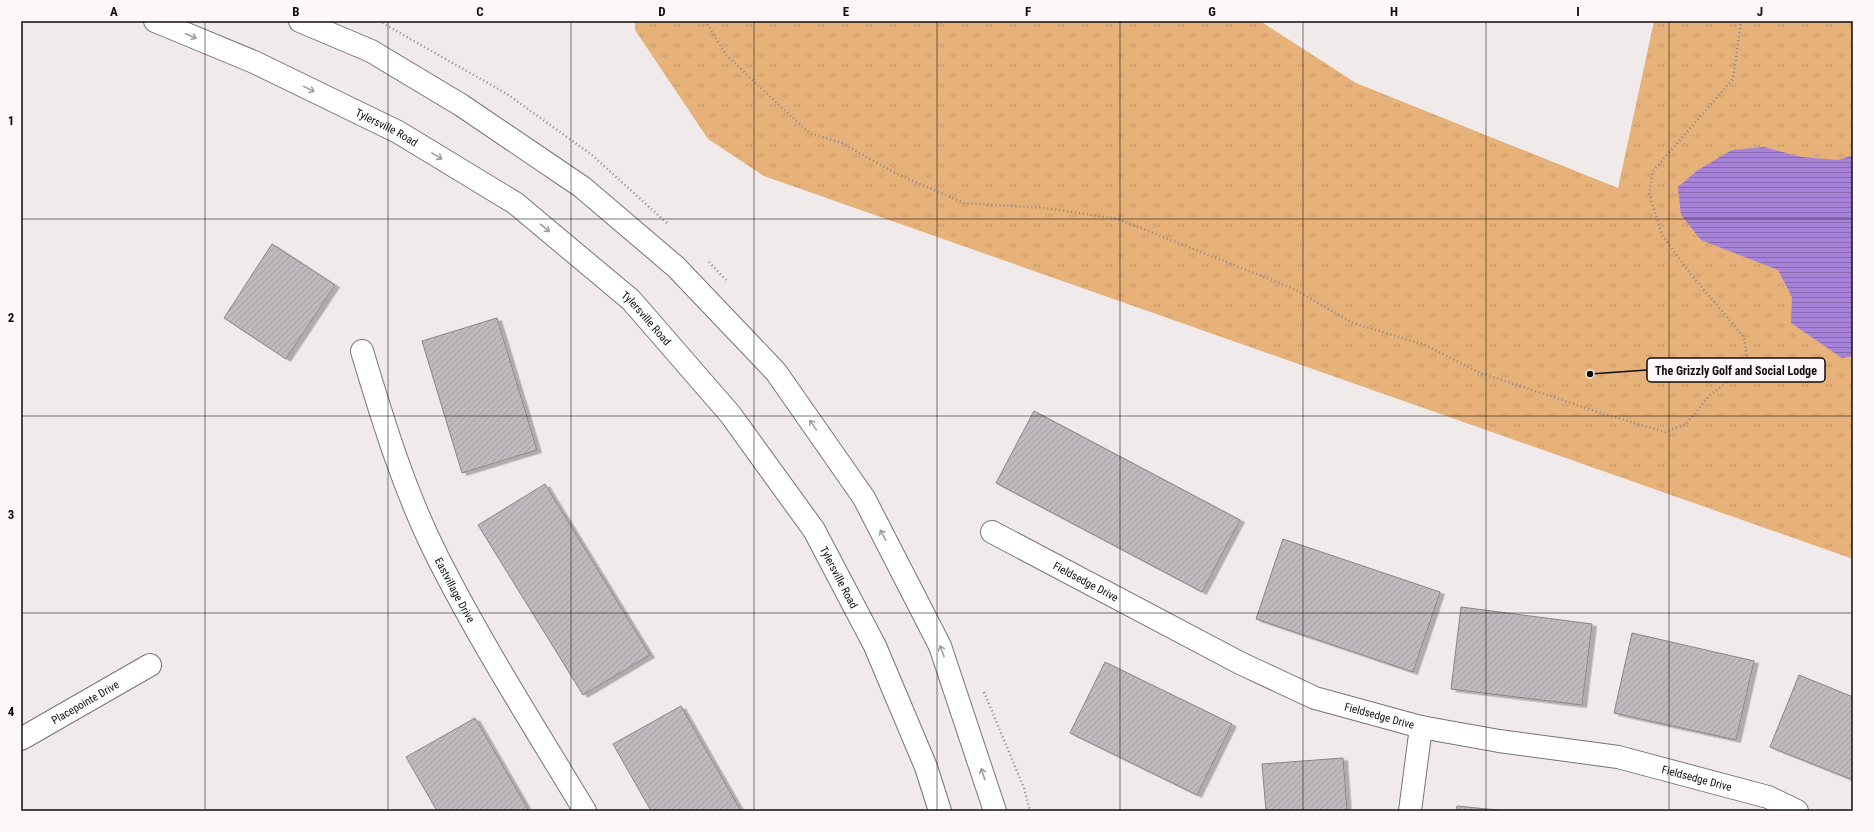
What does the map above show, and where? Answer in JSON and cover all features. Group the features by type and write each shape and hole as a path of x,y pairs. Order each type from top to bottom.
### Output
{"main road":[{"name":"Tylersville Road","path":"155,21 254,62 398,132 516,203 632,300 730,414 814,530 876,646 926,767 940,811"},
{"path":"300,21 371,51 462,105 582,187 676,267 776,372 864,498 940,646 995,811"},
{"name":"Eastvillage Drive","path":"362,351 376,398 409,493 437,558 488,649 585,811"},
{"name":"Fieldsedge Drive","path":"992,532 1240,663 1316,698 1421,728 1499,741 1618,757 1768,797 1797,811"},
{"name":"Placepointe Drive","path":"21,739 150,665"},
{"path":"1410,811 1421,728"}],"path":[{"path":"705,21 726,55 809,133 840,142 895,173 964,203 1046,208 1118,219 1292,288 1353,323 1425,344 1478,372 1598,412 1665,432 1686,424 1709,396 1732,378 1747,360 1744,337 1692,276 1662,235 1649,192 1653,171 1733,79 1741,21"}],"green space":[{"path":"635,21 1260,21 1356,83 1618,188 1654,21 1853,21 1853,559 764,176 708,139 635,30"}],"shaded area":[{"path":"1764,147 1801,157 1838,160 1853,155 1853,356 1842,358 1791,323 1792,297 1778,270 1701,240 1681,215 1678,187 1698,170 1732,150"}],"building":[{"path":"272,244 335,285 286,359 224,318"},
{"path":"497,318 537,450 462,473 422,341"},
{"path":"1034,411 1240,520 1202,592 996,483"},
{"path":"545,484 650,655 583,695 478,525"},
{"path":"1283,539 1440,592 1413,672 1256,619"},
{"path":"1461,607 1592,624 1582,705 1451,689"},
{"path":"1632,633 1754,661 1736,740 1614,713"},
{"path":"1105,662 1232,724 1197,795 1070,733"},
{"path":"1799,675 1853,697 1853,780 1770,747"},
{"path":"681,706 741,811 651,811 613,744"},
{"path":"475,718 529,811 437,811 406,757"},
{"path":"1343,758 1347,811 1266,811 1262,764"},
{"path":"1457,806 1507,811 1456,811"}],"place":[{"name":"The Grizzly Golf and Social Lodge","path":"1590,374"}]}
